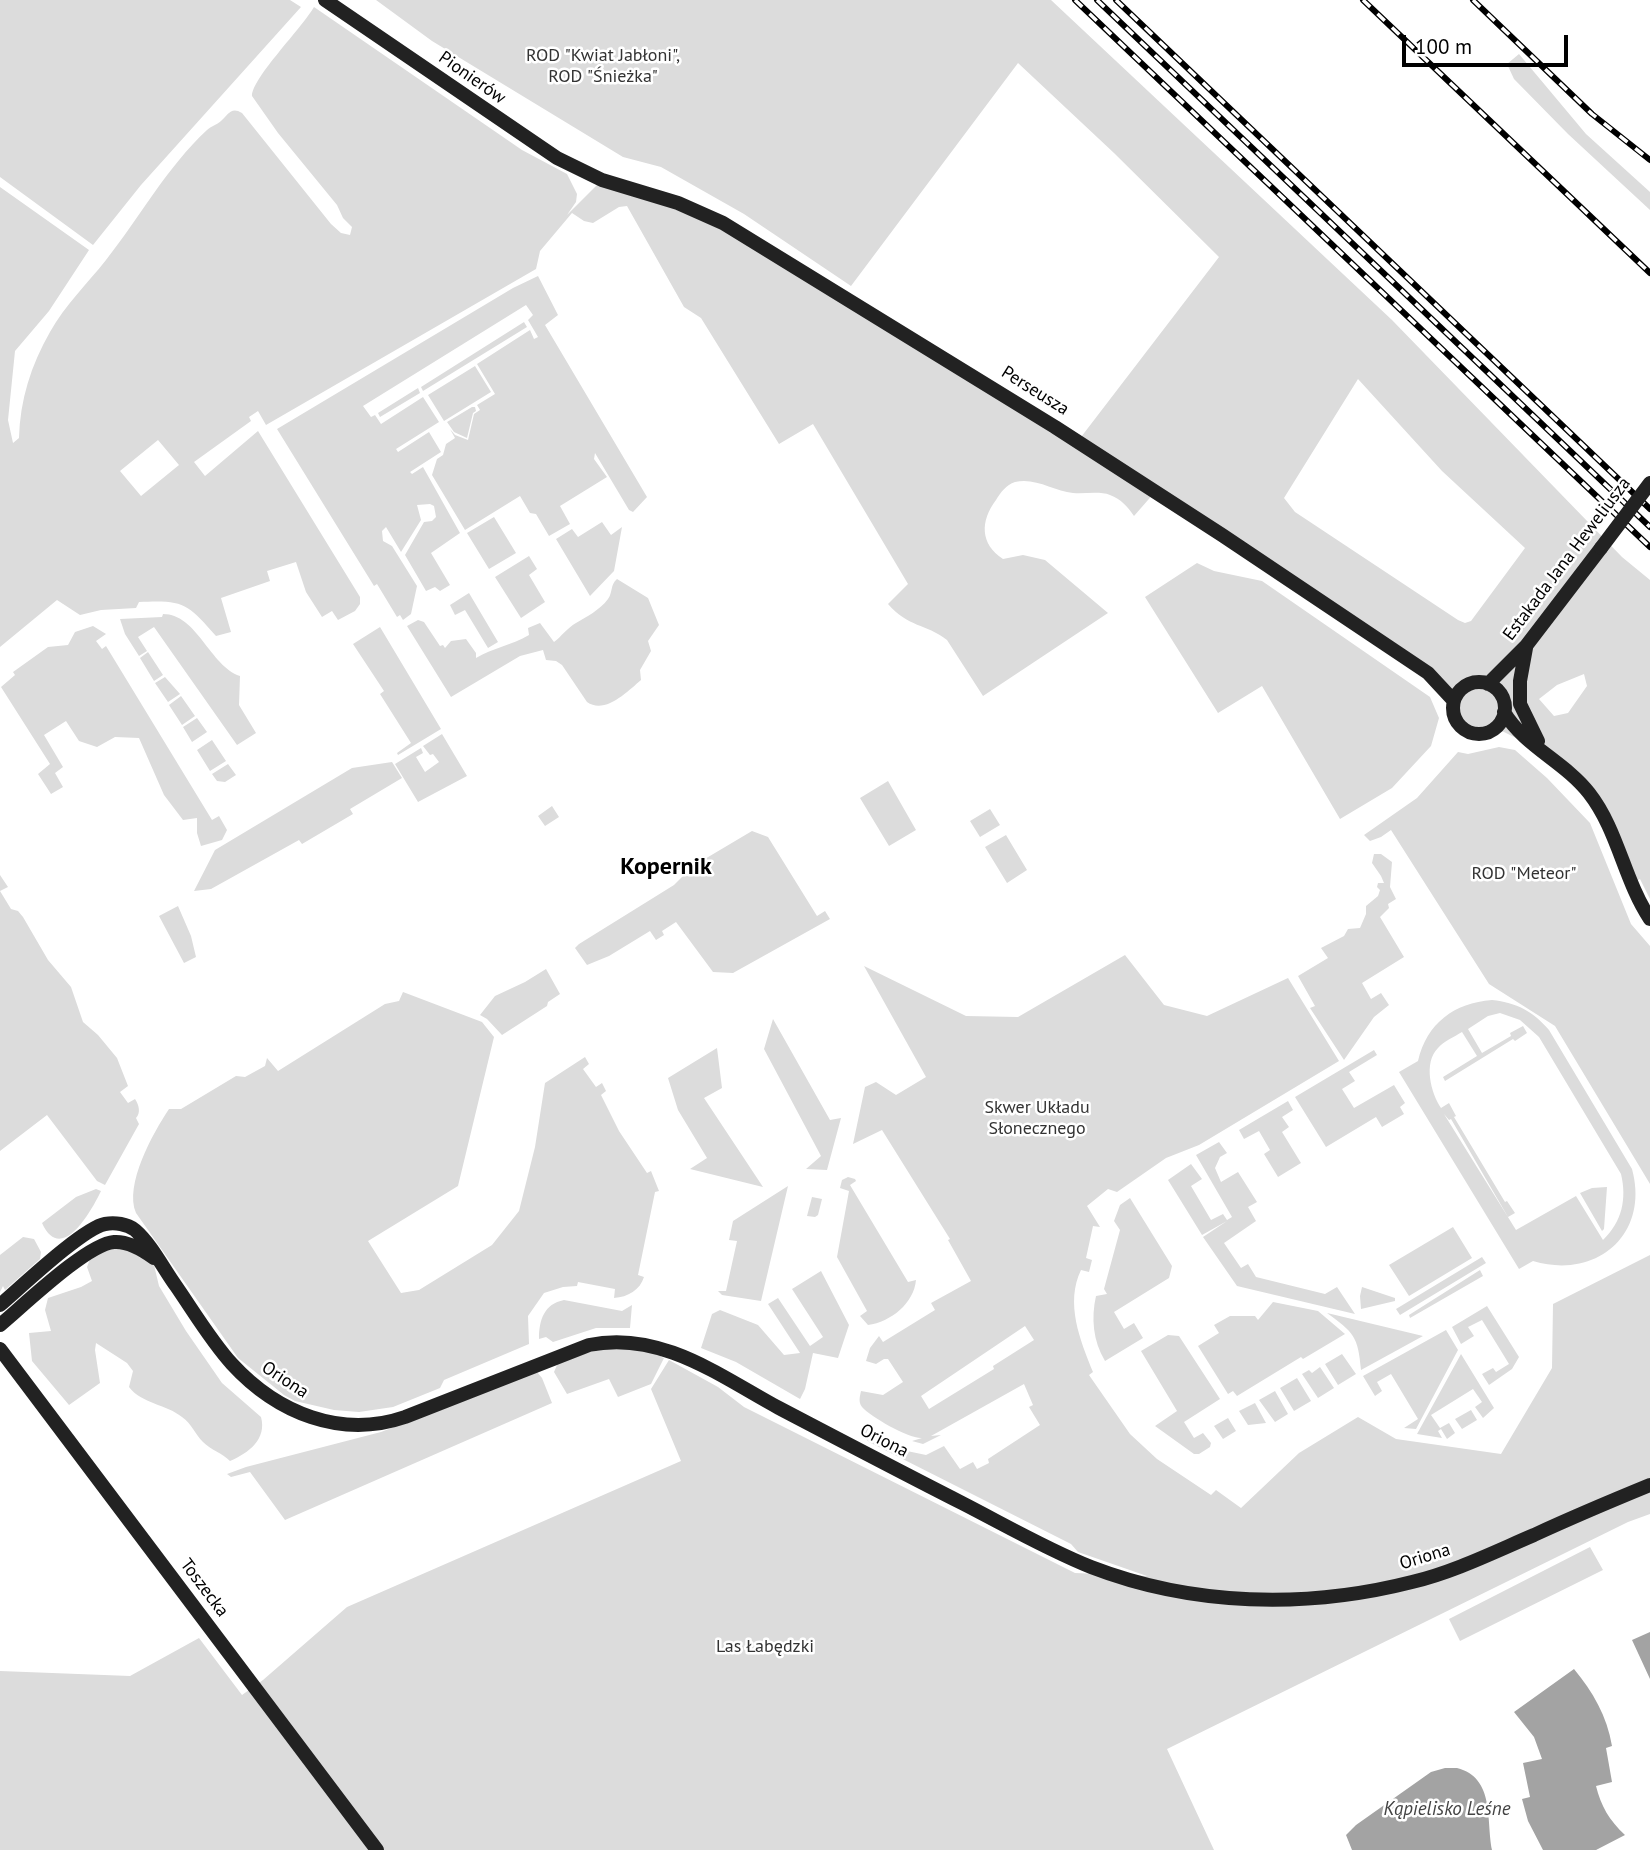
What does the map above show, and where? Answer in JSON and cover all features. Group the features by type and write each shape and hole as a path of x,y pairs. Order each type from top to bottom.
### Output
{"street":[{"name":"Pionierów","path":"325,0 542,149 602,180"},
{"name":"Perseusza","path":"602,180 678,203 740,233 1055,426 1428,673 1460,685 1468,685"},
{"name":"Estakada Jana Heweliusza","path":"1515,660 1650,483"},
{"path":"1526,646 1520,681 1520,704 1540,750"},
{"path":"1488,684 1515,660"},
{"path":"1501,696 1488,684 1480,682 1468,685 1459,691 1454,701 1454,714 1463,728 1479,733 1493,729 1501,721 1504,712 1501,696 1515,660"},
{"name":"Perseusza","path":"1428,673 1454,701"},
{"path":"1504,712 1540,750 1574,777 1598,805 1631,883 1650,919"},
{"path":"1493,729 1540,750"},
{"path":"0,1306 93,1228 105,1224 117,1237 72,1265 0,1325"},
{"name":"Oriona","path":"117,1237 136,1231 219,1348 244,1377 279,1403 310,1418 356,1426 385,1423 580,1347 617,1341 653,1345 689,1360 1063,1555 1123,1578 1182,1593 1283,1600 1333,1596 1395,1586 1428,1578 1470,1562 1650,1485"},
{"name":"Oriona","path":"117,1237 151,1256 162,1266"},
{"path":"58,1255 72,1265"},
{"name":"Toszecka","path":"0,1349 377,1850"}],"green space":[{"path":"0,0 290,0 301,7 141,185 93,245 0,177"},
{"name":"ROD \"Kwiat Jabłoni\", ROD \"Śnieżka\"","path":"376,0 1051,0 1392,320 1622,557 1650,580 1650,899 1640,879 1631,883 1598,805 1522,741 1498,729 1479,733 1463,728 1454,714 1454,701 1443,689 1155,492 1134,516 1121,501 1106,494 1073,493 1030,481 1015,482 1006,487 991,508 985,524 986,539 995,553 1003,559 1023,555 1045,560 1108,613 983,696 947,640 903,617 888,604 908,584 813,424 779,444 701,318 684,307 627,206 619,207 593,223 572,213 540,251 536,269 266,425 258,411 249,417 251,421 194,462 205,476 258,431 360,597 360,604 355,611 338,620 332,611 322,617 306,592 296,562 267,571 270,581 221,598 231,632 216,636 191,610 175,603 139,602 136,608 101,610 80,615 57,600 0,647 0,187 89,250 49,311 15,351 8,420 13,443 19,438 24,396 32,370 56,322 106,260 179,160 207,130 230,112 235,110 242,113 331,224 341,233 350,235 352,227 343,218 337,205 278,133 252,96 268,65 314,7 522,150 567,174 577,194 576,202 567,215 602,180 678,203 1078,441 1219,257 1018,63 851,286 744,214 661,167 623,157 432,41","holes":["1358,379 1442,471 1525,548 1471,621 1465,623 1295,512 1284,498","158,440 179,465 141,496 120,471","1584,674 1587,686 1568,713 1554,716 1539,699 1557,685"]},
{"path":"1519,54 1586,134 1650,192 1650,210 1568,134 1514,79 1507,64"},
{"path":"538,276 558,315 545,325 647,497 633,512 629,510 595,453 594,459 607,477 560,506 570,524 549,536 536,514 530,513 520,496 465,530 432,475 446,444 455,438 450,429 455,435 468,440 474,414 480,410 477,405 495,394 477,364 530,330 534,339 538,337 528,320 533,315 526,305 363,406 371,417 375,415 381,424 423,397 439,422 396,449 398,452 429,432 441,452 410,472 412,474 423,467 460,533 431,553 450,585 440,591 435,587 426,591 405,555 424,522 432,521 436,517 434,506 417,505 421,520 401,552 386,527 382,531 383,541 392,546 417,586 411,614 403,620 400,615 397,617 377,584 374,586 277,429 513,288"},
{"path":"524,322 527,327 423,391 421,387"},
{"path":"475,366 491,392 444,421 428,395"},
{"path":"418,388 420,393 380,417 378,413"},
{"path":"475,407 476,411 473,413 467,438 454,432 447,422"},
{"path":"494,517 516,553 489,569 467,533"},
{"path":"602,522 611,535 622,527 614,571 590,596 556,539 572,529 578,537"},
{"path":"529,556 537,569 529,575 545,602 521,618 495,577"},
{"path":"1197,563 1214,571 1262,581 1430,697 1439,718 1431,746 1392,788 1340,819 1262,686 1218,713 1145,597"},
{"path":"617,579 648,598 659,625 648,641 651,651 640,670 641,680 616,700 601,706 587,702 562,665 546,660 543,650 520,656 451,697 407,626 418,620 424,622 440,646 445,648 451,641 466,639 476,653 476,658 529,635 528,628 540,623 554,642 605,603"},
{"path":"469,593 498,642 488,648 465,610 455,615 450,605"},
{"path":"163,614 175,616 185,622 220,662 240,676 239,705 256,733 237,745 154,627 138,637 147,651 139,656 125,634 120,619 162,617"},
{"path":"93,626 106,634 96,641 102,649 106,646 212,820 219,816 227,830 222,840 201,846 197,833 197,818 183,820 164,795 139,738 115,737 97,747 79,741 66,721 44,735 63,767 55,773 63,787 51,794 38,774 50,764 1,687 15,675 13,672 48,647 68,645 75,632"},
{"path":"380,627 441,729 398,755 397,753 411,743 380,694 384,691 353,644"},
{"path":"148,652 163,675 154,681 140,658"},
{"path":"165,677 180,694 168,702 155,683"},
{"path":"181,696 195,716 182,725 169,705"},
{"path":"197,718 207,732 192,742 183,727"},
{"path":"442,734 467,776 418,802 395,764 421,748 423,753 416,757 425,772 439,762 423,746"},
{"path":"212,740 226,761 210,771 197,750"},
{"name":"ROD \"Meteor\"","path":"1499,747 1515,750 1547,778 1590,823 1631,924 1650,946 1650,1184 1555,1026 1489,984 1391,830 1370,841 1364,835 1417,798 1458,752 1468,754"},
{"path":"392,762 402,778 350,809 353,814 302,844 299,840 211,889 194,891 215,850 352,768"},
{"path":"228,764 236,775 225,782 217,781 212,774"},
{"path":"888,781 916,830 889,846 860,798"},
{"path":"552,806 559,817 545,826 538,816"},
{"path":"990,809 1000,825 980,837 970,821"},
{"path":"752,831 768,837 817,916 825,911 830,919 733,973 713,972 676,922 662,931 664,935 656,940 650,931 609,956 587,965 575,948 579,944 674,885 693,866"},
{"path":"1006,835 1027,870 1007,883 985,847"},
{"path":"1374,854 1381,854 1392,862 1390,887 1396,899 1388,904 1389,908 1380,917 1404,957 1362,983 1371,999 1381,993 1389,1005 1374,1017 1344,1060 1310,1008 1315,1006 1298,976 1328,958 1321,948 1344,936 1348,929 1360,928 1366,914 1366,906 1378,896 1378,883 1384,883 1372,863"},
{"path":"0,875 8,887 0,891"},
{"path":"0,891 11,909 18,911 23,917 48,960 71,987 83,1022 117,1058 128,1086 120,1092 128,1103 135,1099 138,1104 136,1118 139,1124 105,1185 97,1181 47,1115 0,1151"},
{"path":"178,906 191,936 196,957 184,963 159,916"},
{"name":"Las Łabędzki","path":"1125,955 1164,1005 1207,1016 1288,978 1339,1061 1199,1145 1166,1158 1117,1192 1108,1189 1087,1206 1100,1227 1093,1226 1086,1258 1092,1260 1089,1272 1081,1270 1076,1283 1074,1308 1079,1334 1093,1372 1089,1375 1130,1434 1157,1459 1211,1495 1216,1490 1241,1508 1299,1453 1358,1417 1396,1439 1501,1454 1552,1368 1553,1304 1650,1255 1650,1514 1628,1522 1167,1749 1214,1850 0,1850 0,1671 130,1676 199,1638 242,1695 347,1607 681,1461 651,1389 669,1360 718,1387 744,1407 1075,1573 1147,1576 1078,1552 1071,1544 869,1442 861,1434 865,1426 869,1427 865,1436 903,1458 907,1451 926,1455 944,1446 960,1469 973,1462 977,1469 1040,1425 1029,1407 1033,1405 1024,1384 931,1436 941,1435 923,1444 912,1441 922,1438 890,1427 873,1416 862,1407 860,1401 861,1391 883,1395 903,1382 888,1359 876,1364 866,1361 870,1348 879,1336 883,1342 935,1310 931,1303 971,1281 948,1240 950,1239 882,1130 853,1144 865,1087 876,1082 896,1095 926,1077 864,966 966,1016 1018,1017","holes":["1025,1326 1034,1340 993,1366 994,1369 929,1409 921,1396"]},
{"path":"546,969 560,994 548,1002 547,1006 502,1035 480,1015 495,996"},
{"path":"403,992 482,1022 494,1037 458,1186 368,1241 401,1293 419,1290 492,1245 519,1211 535,1147 545,1083 585,1057 589,1064 583,1069 596,1087 602,1083 606,1091 601,1095 619,1131 647,1173 651,1171 659,1191 655,1192 638,1275 644,1277 633,1292 614,1298 615,1289 578,1282 577,1286 544,1293 528,1316 529,1344 444,1380 440,1388 393,1407 359,1412 334,1410 295,1401 238,1358 136,1213 134,1188 148,1145 169,1109 181,1109 236,1076 245,1077 265,1066 267,1058 278,1071 385,1004 399,1001"},
{"path":"1492,1000 1509,1003 1531,1013 1543,1023 1632,1169 1635,1193 1633,1214 1625,1232 1613,1247 1597,1258 1578,1264 1556,1265 1533,1261 1519,1269 1399,1072 1418,1061 1428,1036 1444,1017 1478,1002","holes":["1500,1013 1520,1020 1539,1037 1621,1174 1623,1201 1619,1218 1603,1240 1576,1196 1516,1230 1444,1114 1451,1119 1508,1217 1515,1213 1507,1201 1505,1202 1454,1117 1456,1116 1449,1103 1441,1108 1434,1094 1430,1070 1433,1054 1440,1046 1462,1032 1477,1056 1443,1077 1445,1081 1527,1033 1523,1026 1482,1053 1468,1029 1488,1016"]},
{"path":"773,1019 830,1120 841,1118 827,1170 806,1169 821,1156 764,1049"},
{"path":"717,1048 722,1088 704,1098 763,1187 690,1169 707,1158 678,1110 668,1078"},
{"path":"1374,1050 1377,1055 1349,1072 1355,1081 1342,1089 1354,1108 1394,1085 1405,1103 1400,1107 1404,1114 1382,1127 1376,1117 1326,1147 1295,1097"},
{"path":"1288,1101 1293,1110 1282,1117 1289,1127 1282,1132 1301,1163 1278,1177 1264,1154 1270,1150 1259,1131 1244,1139 1239,1130"},
{"path":"1219,1142 1227,1153 1220,1157 1215,1168 1221,1182 1238,1172 1257,1202 1248,1207 1256,1221 1224,1243 1241,1268 1248,1264 1256,1277 1325,1294 1337,1287 1355,1314 1237,1286 1203,1237 1227,1221 1202,1235 1168,1180 1191,1164 1202,1179 1191,1186 1211,1220 1223,1214 1227,1220 1232,1217 1196,1155"},
{"path":"848,1177 855,1179 850,1185 908,1282 916,1280 911,1296 900,1310 885,1320 868,1325 860,1316 867,1311 837,1257 849,1191 840,1188 842,1180"},
{"path":"788,1186 761,1301 722,1295 718,1291 726,1291 737,1241 729,1240 733,1221"},
{"path":"1607,1187 1602,1231 1580,1193 1592,1188"},
{"path":"96,1189 101,1191 75,1231 58,1239 50,1235 42,1223 76,1197"},
{"path":"812,1197 822,1199 815,1217 807,1216"},
{"path":"1130,1198 1172,1266 1169,1278 1114,1312 1124,1329 1134,1323 1143,1338 1105,1361 1096,1337 1094,1304 1096,1296 1107,1294 1104,1289 1120,1230 1114,1221 1120,1205"},
{"path":"1453,1227 1472,1258 1409,1296 1389,1265"},
{"path":"23,1237 34,1239 41,1252 40,1259 5,1290 3,1286 0,1292 0,1255"},
{"path":"115,1246 139,1253 154,1265 159,1286 222,1383 261,1417 259,1438 244,1454 230,1461 203,1442 182,1417 134,1393 129,1387 133,1371 127,1363 96,1343 100,1383 69,1405 32,1361 29,1333 51,1331 45,1310 48,1298 92,1281 87,1267 90,1259"},
{"path":"1482,1257 1486,1263 1400,1315 1396,1309"},
{"path":"1480,1270 1483,1276 1410,1318 1409,1315"},
{"path":"821,1271 849,1325 838,1358 813,1353 800,1399 736,1362 701,1348 712,1314 720,1310 758,1325 784,1355 800,1353 768,1304 778,1298 810,1346 823,1337 792,1289"},
{"path":"1362,1287 1395,1298 1395,1301 1361,1309"},
{"path":"564,1300 622,1311 632,1305 630,1328 596,1328 553,1342 546,1337 539,1339 540,1325 547,1309"},
{"path":"1273,1302 1318,1311 1345,1334 1237,1396 1233,1391 1228,1394 1198,1346 1219,1333 1214,1325 1230,1316 1255,1316 1258,1320"},
{"path":"1487,1306 1519,1357 1512,1369 1489,1385 1482,1374 1493,1368 1496,1372 1509,1364 1482,1320 1468,1327 1474,1336 1461,1344 1452,1327"},
{"path":"1327,1313 1423,1336 1361,1370 1353,1336"},
{"path":"1446,1330 1458,1350 1416,1429 1404,1428 1418,1419 1391,1374 1377,1382 1382,1391 1375,1396 1363,1376"},
{"path":"1168,1335 1179,1336 1220,1399 1184,1422 1194,1438 1203,1433 1211,1443 1210,1447 1199,1454 1194,1454 1155,1426 1177,1411 1141,1351"},
{"path":"618,1347 662,1354 661,1357 664,1358 651,1384 618,1397 609,1379 567,1394 554,1372 558,1363 580,1354"},
{"path":"1342,1354 1356,1374 1338,1385 1325,1364"},
{"path":"1461,1354 1494,1408 1483,1418 1475,1407 1482,1402 1473,1389 1431,1415 1440,1428 1449,1423 1455,1433 1447,1439 1441,1429 1438,1431 1442,1438 1417,1434"},
{"path":"1320,1367 1334,1388 1318,1398 1302,1374 1309,1370 1312,1373"},
{"path":"537,1372 552,1403 285,1520 250,1472 231,1477 227,1474 381,1432"},
{"path":"1297,1378 1311,1401 1294,1411 1280,1388"},
{"path":"1275,1391 1288,1414 1275,1422 1259,1400"},
{"path":"1255,1403 1266,1423 1248,1425 1239,1411"},
{"path":"1471,1410 1477,1420 1462,1429 1455,1419"},
{"path":"1228,1418 1236,1431 1223,1439 1214,1426"},
{"path":"1590,1547 1603,1570 1460,1641 1449,1619"}],"water":[{"path":"1650,1632 1650,1679 1632,1640"},
{"path":"1574,1669 1593,1696 1607,1725 1612,1746 1606,1748 1612,1782 1596,1786 1606,1812 1625,1835 1596,1850 1543,1850 1528,1821 1522,1799 1530,1797 1523,1763 1542,1759 1534,1737 1514,1712"},
{"name":"Kąpielisko Leśne","path":"1457,1768 1469,1773 1483,1790 1492,1850 1352,1850 1346,1835 1356,1825 1431,1772"}],"railway":[{"path":"1075,0 1650,547"},
{"path":"1097,0 1650,527"},
{"path":"1116,0 1650,509"},
{"path":"1363,0 1650,273"},
{"path":"1473,0 1592,114 1650,160"}],"district":[{"name":"Kopernik","path":"666,867"}],"park label":[{"name":"Skwer Układu Słonecznego","path":"1037,1118"}]}
